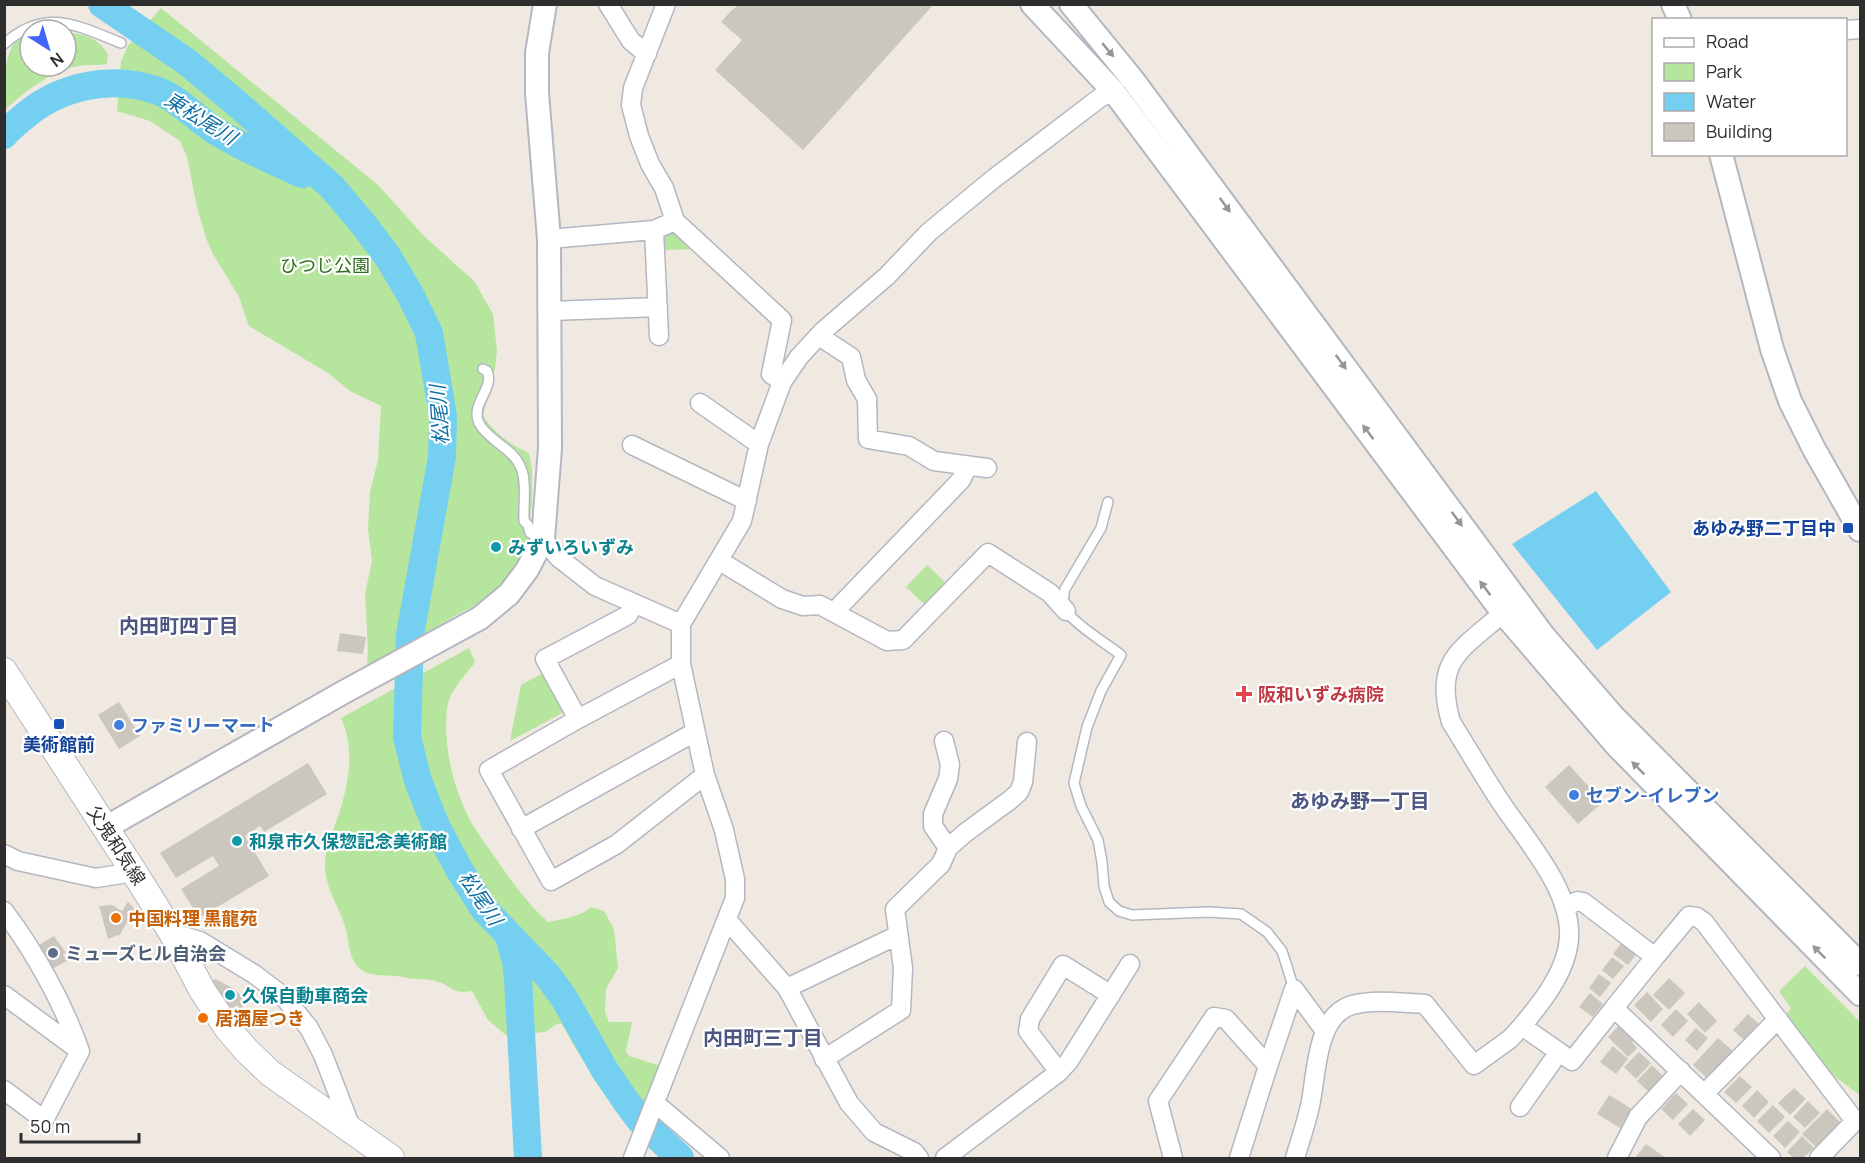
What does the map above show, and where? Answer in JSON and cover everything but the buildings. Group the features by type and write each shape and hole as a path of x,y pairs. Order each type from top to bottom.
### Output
{"main road":[{"name":"父鬼和気線","path":"4,670 134,872 172,933 202,990 228,1029 270,1072 391,1158"}],"street":[{"path":"105,828 480,618 509,594 528,570 543,539 550,448 549,239 537,93 537,53 545,4"},
{"path":"608,4 631,41 647,54"},
{"path":"666,4 633,88 631,105 639,136 650,165 664,188 675,221 782,320 771,374 782,382"},
{"path":"1032,4 1114,92 1503,613 1617,746 1860,994"},
{"path":"1071,4 1133,80 1544,635 1613,716 1860,964"},
{"path":"1673,4 1679,18"},
{"path":"636,1150 728,921 735,898 735,879 724,830 705,775 694,732 681,664 681,624 742,521 759,444 782,382 799,357 822,332 887,276 929,232 1101,98 1114,92"},
{"path":"1722,156 1772,349 1790,401 1860,530"},
{"path":"549,239 654,230 675,221"},
{"path":"654,230 659,336"},
{"path":"551,311 658,307"},
{"path":"822,332 825,340 851,357 856,380 873,399 866,446 909,446 934,460 987,468"},
{"path":"700,403 759,444"},
{"path":"642,444 688,481 747,501"},
{"path":"834,612 961,480 968,466"},
{"path":"543,539 578,574 595,586 681,624"},
{"path":"720,561 782,599 803,606 820,605 887,641 903,640 988,553 1050,593 1066,611"},
{"path":"578,719 545,659 628,615 634,603"},
{"path":"1294,1158 1310,1107 1325,1031 1337,1014 1352,1006 1367,1003 1425,1004 1474,1065 1510,1039 1522,1026 1550,990 1560,969 1569,937 1565,906 1539,859 1451,722 1444,700 1445,679 1450,664 1462,649 1503,613"},
{"path":"681,664 489,770 550,881 617,844 705,775"},
{"path":"521,829 694,732"},
{"path":"944,741 950,765 948,779 933,814 933,826 948,848"},
{"path":"824,1059 901,1010 903,968 895,909 941,864 948,848 1019,792 1023,782 1027,742"},
{"path":"4,854 18,861 96,878 134,872"},
{"path":"1565,906 1578,901 1583,902 1655,957"},
{"path":"4,911 23,938 69,1022 80,1051 44,1120 4,1090"},
{"path":"1522,1026 1572,1061 1689,916 1697,917 1704,922 1855,1121 1819,1158"},
{"path":"728,921 787,988 849,1103 874,1132 914,1152 919,1158"},
{"path":"172,933 200,941 254,974 283,996 309,1028 323,1055 352,1130"},
{"path":"787,988 898,935"},
{"path":"955,1156 1059,1072 1069,1061 1130,964"},
{"path":"1059,1072 1029,1031 1030,1019 1064,965 1111,995"},
{"path":"1294,989 1325,1031"},
{"path":"1239,1158 1294,989"},
{"path":"4,995 80,1051"},
{"path":"1614,1008 1772,1158"},
{"path":"1173,1158 1158,1101 1214,1017 1226,1019 1268,1065"},
{"path":"1704,1094 1778,1019"},
{"path":"1520,1107 1559,1052"},
{"path":"1617,1158 1638,1117 1681,1071"},
{"path":"654,1107 720,1158"}],"lane":[{"path":"4,44 17,32 33,24 56,21 121,43"},
{"path":"483,369 487,370 489,382 478,406 479,425 513,453 521,465 525,480 524,521 530,533 543,539"},
{"path":"1108,502 1101,528 1065,589 1063,600 1066,611 1121,655 1101,691 1087,727 1074,783 1081,806 1098,840 1104,886 1109,902 1119,911 1132,915 1209,912 1241,914 1267,932 1282,951 1294,989"}],"green space":[{"name":"ひつじ公園","path":"161,8 378,185 424,236 474,281 493,314 497,351 495,369 483,416 503,438 529,453 532,469 530,518 537,532 514,573 492,596 367,669 365,595 372,560 368,529 370,492 378,460 381,406 350,391 328,373 249,326 239,297 206,238 187,157 180,141 150,121 117,111 121,61 128,46"},
{"path":"78,35 100,44 108,54 107,64 78,66"},
{"path":"18,40 18,78 46,78 29,89 5,110 6,65 13,45"},
{"path":"671,228 699,249 661,250 662,233"},
{"path":"927,565 947,584 926,606 906,587"},
{"path":"469,648 475,662 454,690 447,709 448,752 454,780 470,820 485,843 523,896 548,922 565,919 591,907 604,911 614,929 618,968 606,989 605,1012 609,1022 632,1022 626,1051 629,1056 664,1067 639,1142 574,1046 562,1024 557,1024 545,1032 507,1036 488,1020 472,991 456,991 431,980 367,973 358,967 352,957 346,929 325,872 327,849 347,785 349,750 341,718"},
{"path":"547,671 568,710 510,741 521,685"},
{"path":"1805,966 1860,1022 1860,1095 1824,1069 1785,1016 1791,1008 1779,991"}],"water":[{"path":"1596,491 1671,592 1597,650 1512,544"}],"waterway":[{"name":"松尾川","path":"102,4 187,62 332,187 388,257 411,296 429,333 443,416 442,457 410,635 407,737 418,781 436,826 484,909 548,976 564,998 604,1069 625,1100 640,1120 680,1158"},
{"name":"東松尾川","path":"4,135 36,108 68,91 104,84 140,86 166,95 229,139 302,174"},
{"name":"松尾川","path":"509,937 518,978 528,1158"}],"place":[{"name":"あゆみ野二丁目中","path":"1848,528"},
{"name":"みずいろいずみ","path":"496,547"},
{"name":"阪和いずみ病院","path":"1244,694"},
{"name":"美術館前","path":"59,724"},
{"name":"ファミリーマート","path":"119,725"},
{"name":"セブン-イレブン","path":"1574,795"},
{"name":"和泉市久保惣記念美術館","path":"237,841"},
{"name":"中国料理 黒龍苑","path":"116,918"},
{"name":"ミューズヒル自治会","path":"53,953"},
{"name":"久保自動車商会","path":"230,995"},
{"name":"居酒屋つき","path":"203,1018"}],"district":[{"name":"内田町四丁目","path":"179,625"},
{"name":"あゆみ野一丁目","path":"1360,800"},
{"name":"内田町三丁目","path":"763,1037"}]}
